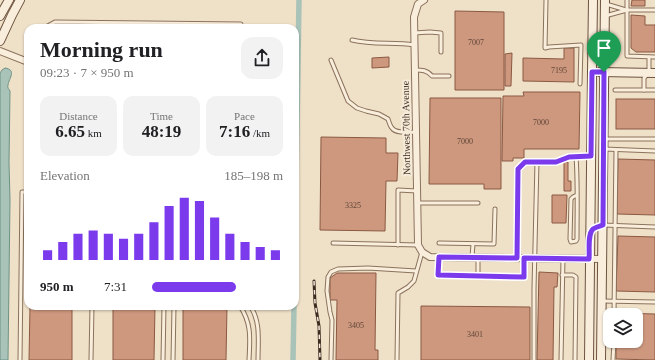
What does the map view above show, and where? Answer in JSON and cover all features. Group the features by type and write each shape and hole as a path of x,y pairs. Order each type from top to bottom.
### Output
{"main road":[{"path":"0,16 9,0"},
{"path":"0,41 20,0"},
{"path":"589,360 593,0"},
{"path":"601,360 605,2"},
{"path":"592,72 652,73"},
{"path":"590,234 593,229 603,225"}],"street":[{"name":"Northwest 70th Avenue","path":"422,252 418,245 414,17 418,4 424,0"},
{"path":"0,52 24,61"},
{"path":"422,252 430,257 602,259"}],"lane":[{"path":"546,0 545,48 581,45 580,84"},
{"path":"627,0 627,56 655,57"},
{"path":"605,2 627,10"},
{"path":"605,16 627,10 655,10"},
{"path":"51,24 55,22 202,24"},
{"path":"414,33 441,33 440,52"},
{"path":"352,40 360,42 414,45"},
{"path":"644,90 644,78 652,73 649,57"},
{"path":"331,60 348,101 357,108 379,114 388,119 391,128 395,131 416,132"},
{"path":"415,70 423,70 430,73 432,76 449,76"},
{"path":"615,90 655,90"},
{"path":"604,139 655,140"},
{"path":"604,149 655,151"},
{"path":"614,308 616,150"},
{"path":"576,156 577,169 577,195 577,239 576,242 571,242 571,199 577,195"},
{"path":"439,257 438,275 524,277 521,258 518,169 525,162 556,162 569,157 591,156"},
{"path":"534,360 537,162"},
{"path":"398,245 398,190 417,190"},
{"path":"20,360 22,192 24,192"},
{"path":"417,203 478,203"},
{"path":"439,243 494,244 495,209"},
{"path":"603,225 655,227"},
{"path":"333,243 418,245"},
{"path":"473,244 478,276"},
{"path":"397,360 398,293 405,290 414,281 422,252"},
{"path":"561,360 562,258"},
{"path":"332,360 332,320 327,291 328,276 331,272 338,269 368,268 416,271"},
{"path":"562,275 574,275 576,278 575,360"},
{"path":"602,301 655,302"},
{"path":"92,310 92,360"},
{"path":"163,360 164,310"},
{"path":"174,310 174,360"},
{"path":"242,310 249,324 250,360"},
{"path":"252,310 256,317 258,333 258,360"},
{"path":"613,360 614,348"}],"shaded area":[{"path":"5,68 11,71 8,86 10,91 10,200 8,360 0,360 0,73"}],"building":[{"path":"632,0 645,0 645,6 631,6"},
{"path":"455,11 504,12 504,90 455,90"},
{"path":"631,15 645,16 645,25 655,25 655,52 636,52 631,48"},
{"path":"564,48 574,48 574,82 523,81 523,58 564,59"},
{"path":"512,53 511,86 505,86 505,54"},
{"path":"389,57 389,67 372,68 372,58"},
{"path":"523,92 580,92 579,149 524,149 524,158 513,158 513,161 502,161 503,96 524,96"},
{"path":"430,98 501,98 501,189 484,189 484,184 429,184"},
{"path":"616,99 655,99 655,129 616,129"},
{"path":"321,137 386,138 386,153 398,153 397,181 386,181 385,231 320,230"},
{"path":"618,159 655,160 655,215 617,214"},
{"path":"564,162 568,162 568,181 571,181 571,191 564,191"},
{"path":"552,195 567,195 566,223 552,223"},
{"path":"618,236 655,237 655,292 616,291"},
{"path":"539,272 558,273 557,287 554,287 553,360 537,360"},
{"path":"337,273 376,273 375,350 378,350 378,360 336,360 337,300 330,300 330,278"},
{"path":"421,306 530,307 530,360 421,360"},
{"path":"30,310 72,310 72,360 29,360"},
{"path":"113,310 155,310 154,360 113,360"},
{"path":"183,310 227,310 226,360 183,360"},
{"path":"643,314 655,314 655,360 616,359 616,348 643,348"}],"waterway":[{"path":"299,0 299,24"},
{"path":"293,360 294,310"}],"railway":[{"path":"314,281 315,303 319,326 320,360"}],"route":[{"path":"592,72 604,72 603,225 593,229 590,234 589,259 524,258 524,277 438,275 439,257 517,258 518,169 525,162 556,162 569,157 591,156 592,72"}]}
